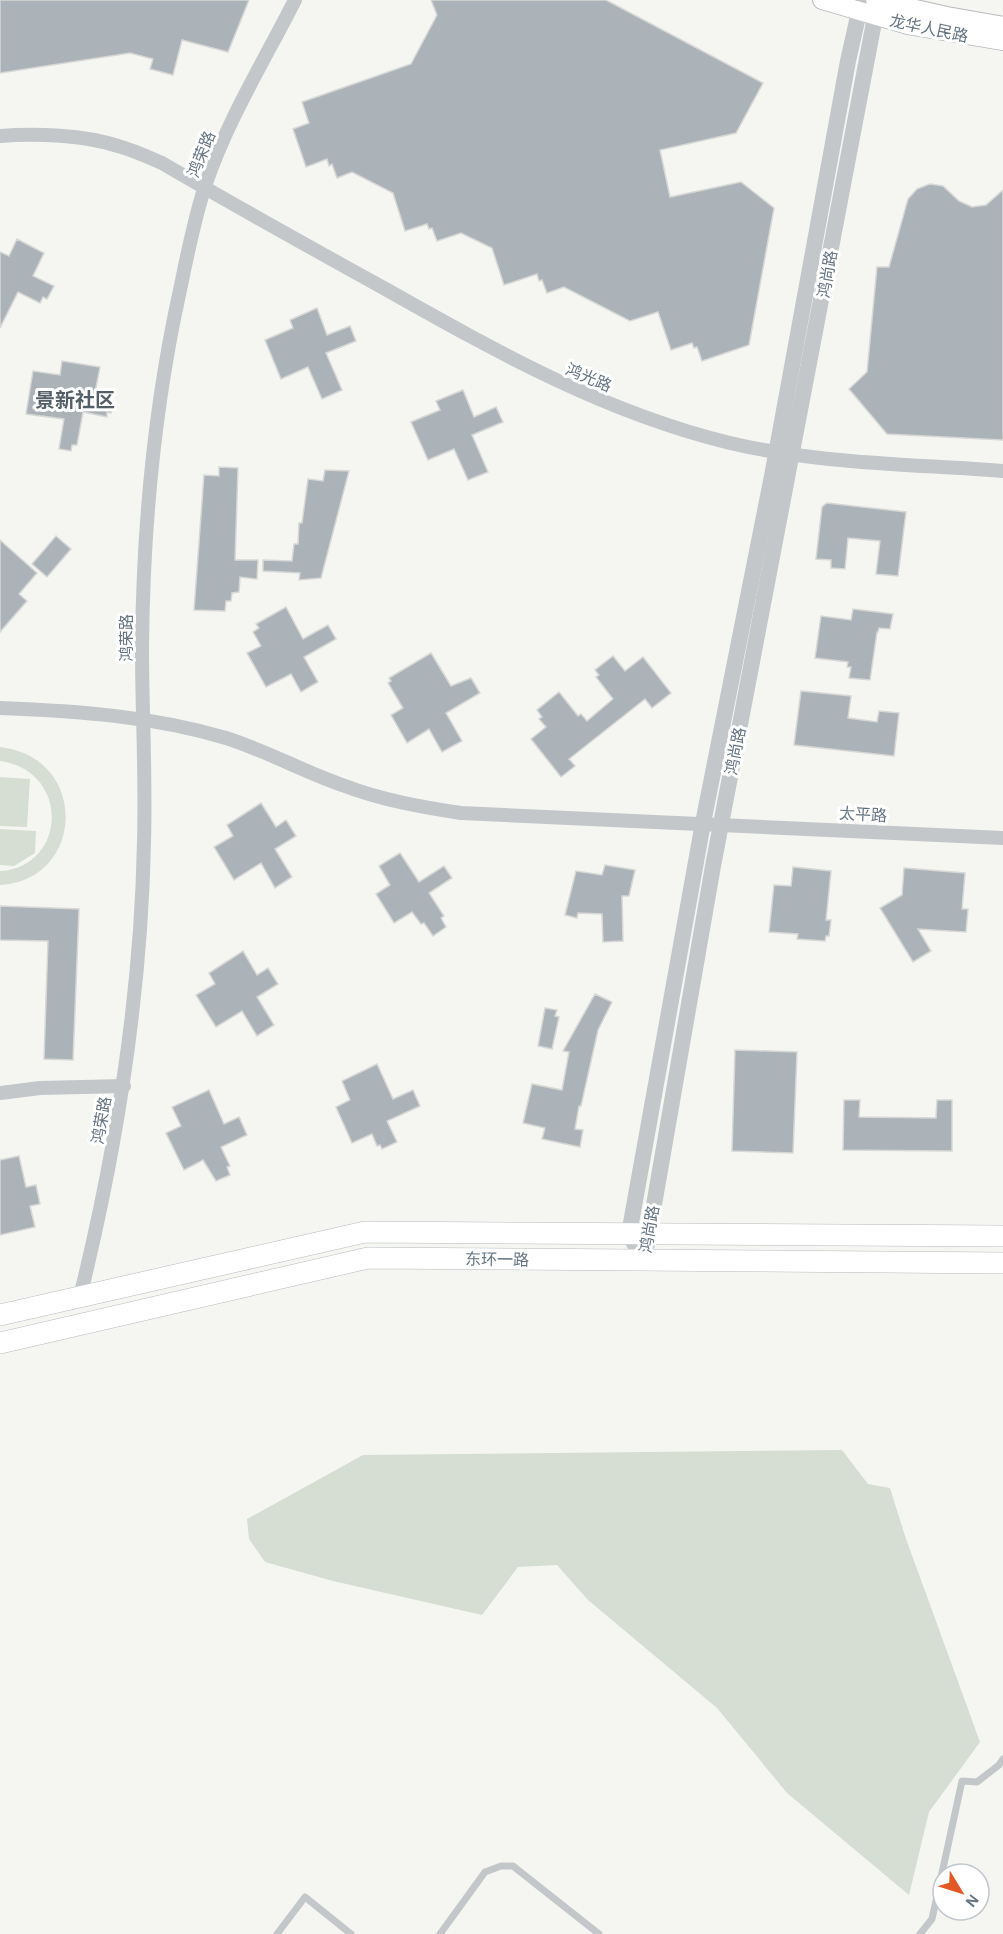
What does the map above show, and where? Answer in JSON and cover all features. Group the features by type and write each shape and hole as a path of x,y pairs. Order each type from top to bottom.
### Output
{"main road":[{"name":"龙华人民路","path":"822,0 1003,26"},
{"name":"龙华人民路","path":"870,6 929,29 1003,41"},
{"name":"东环一路","path":"0,1315 365,1232 1003,1236"},
{"name":"东环一路","path":"0,1343 368,1258 1003,1263"}],"street":[{"name":"鸿荣路","path":"80,1297 105,1192 132,1025 142,903 145,780 143,584 153,451 174,318 204,188 222,142 295,0"},
{"name":"鸿尚路","path":"644,1261 639,1234 702,823 776,452 870,6"},
{"name":"鸿尚路","path":"639,1234 793,455 870,6"},
{"name":"鸿光路","path":"0,136 67,137 116,145 162,163 510,359 620,408 674,427 730,443 793,455 1003,471"},
{"name":"太平路","path":"0,708 100,713 197,730 259,749 344,786 421,807 490,814 1003,838"},
{"path":"0,1093 40,1088 123,1086"}],"lane":[{"path":"920,1934 932,1919 962,1781 977,1782 999,1765 1003,1759"},
{"path":"440,1934 485,1872 501,1866 513,1866 599,1934"},
{"path":"277,1934 305,1897 351,1934"}],"shaded area":[{"path":"0,747 29,756 50,772 62,794 66,818 61,842 49,863 28,878 0,885 0,871 22,866 38,854 48,837 52,818 49,799 39,782 23,768 0,761"},
{"path":"0,777 30,779 27,827 0,826"},
{"path":"0,829 36,831 35,853 14,866 0,865"},
{"path":"842,1450 868,1484 890,1488 905,1536 980,1742 929,1812 909,1895 787,1793 717,1708 588,1600 557,1565 518,1567 482,1615 333,1581 265,1562 249,1539 247,1519 363,1455"}],"building":[{"path":"0,0 249,0 228,52 182,40 173,75 150,69 153,59 130,53 0,73"},
{"path":"431,0 606,0 763,83 736,133 660,150 670,197 741,182 774,208 749,345 702,361 697,347 694,348 692,343 671,350 658,312 630,321 564,287 547,293 537,274 504,285 492,248 461,233 437,241 432,228 429,229 427,224 405,231 393,193 352,172 337,178 332,164 329,166 327,159 306,167 293,129 309,123 302,102 411,64 437,15"},
{"path":"930,184 943,186 959,201 972,207 986,205 1003,190 1003,440 887,434 849,389 867,372 877,267 889,267 908,199 917,189"},
{"path":"17,239 44,253 33,276 54,286 47,299 43,297 40,303 18,292 0,328 0,252 9,256"},
{"path":"317,308 327,335 350,326 356,341 326,353 342,390 322,399 308,367 281,379 265,340 293,328 290,320"},
{"path":"62,361 100,367 94,398 113,401 111,413 107,412 107,417 83,412 77,445 72,445 71,451 59,449 64,419 26,414 33,371 60,375"},
{"path":"463,390 474,417 496,407 503,422 472,435 488,472 468,480 454,449 428,460 411,422 440,410 436,401"},
{"path":"219,467 238,468 235,560 258,560 257,579 240,577 239,592 232,593 231,601 226,601 225,611 194,610 204,475 219,476"},
{"path":"325,470 349,471 321,578 299,580 300,573 263,571 263,560 292,561 294,544 298,544 299,523 302,523 308,479 323,481"},
{"path":"827,503 906,512 898,576 876,574 880,541 848,538 845,569 831,568 831,560 816,559 822,507"},
{"path":"56,536 71,549 47,577 32,564"},
{"path":"0,540 37,573 19,594 27,601 0,632"},
{"path":"286,607 303,639 328,625 336,639 304,657 318,682 301,692 291,674 266,687 247,653 261,646 253,632 259,628 256,624"},
{"path":"853,609 893,614 890,629 879,628 877,632 870,680 849,678 851,667 847,667 848,662 815,658 821,616 851,620"},
{"path":"431,653 451,686 471,678 480,693 446,713 462,741 442,752 429,729 407,743 391,715 403,708 388,683 391,681 389,678"},
{"path":"613,656 625,671 643,657 671,693 652,708 645,699 569,759 575,766 561,777 531,739 546,727 539,719 542,717 537,710 559,692 578,716 581,714 587,721 613,699 596,677 599,675 595,670"},
{"path":"801,691 851,696 848,718 877,722 879,711 899,713 894,756 794,745"},
{"path":"261,803 276,827 286,820 296,836 275,849 292,877 275,888 261,863 234,880 214,847 233,836 227,825"},
{"path":"400,853 419,882 444,866 452,878 429,893 444,916 441,918 446,927 433,936 412,912 394,923 376,894 390,885 379,866"},
{"path":"605,865 635,870 629,896 622,896 623,941 603,942 602,914 578,913 577,918 565,915 576,871 602,875"},
{"path":"793,867 831,871 826,920 831,920 829,936 826,936 825,941 797,939 798,934 769,932 774,885 791,886"},
{"path":"904,868 965,873 962,909 968,909 966,932 918,929 931,951 913,962 880,908 902,895"},
{"path":"0,906 79,909 73,1060 44,1059 48,941 0,940"},
{"path":"243,951 257,975 268,968 278,984 257,997 274,1025 257,1036 242,1011 216,1027 196,995 215,984 209,973"},
{"path":"595,994 612,1002 598,1030 581,1106 579,1106 575,1129 583,1130 580,1147 542,1139 545,1128 523,1123 532,1084 562,1090 569,1052 563,1051"},
{"path":"545,1008 557,1010 555,1016 559,1017 552,1049 538,1046"},
{"path":"735,1050 797,1052 793,1153 732,1151"},
{"path":"377,1064 393,1099 413,1090 420,1106 387,1121 397,1142 382,1149 380,1145 377,1146 372,1134 352,1143 336,1107 350,1100 342,1081"},
{"path":"209,1090 224,1124 239,1117 247,1135 221,1147 230,1166 227,1167 230,1175 216,1181 203,1160 184,1170 166,1133 181,1126 172,1107"},
{"path":"844,1100 860,1100 859,1117 936,1118 937,1100 952,1100 952,1151 843,1150"},
{"path":"19,1156 26,1187 36,1185 40,1204 30,1206 35,1227 0,1235 0,1160"}],"district":[{"name":"景新社区","path":"75,400"}]}
